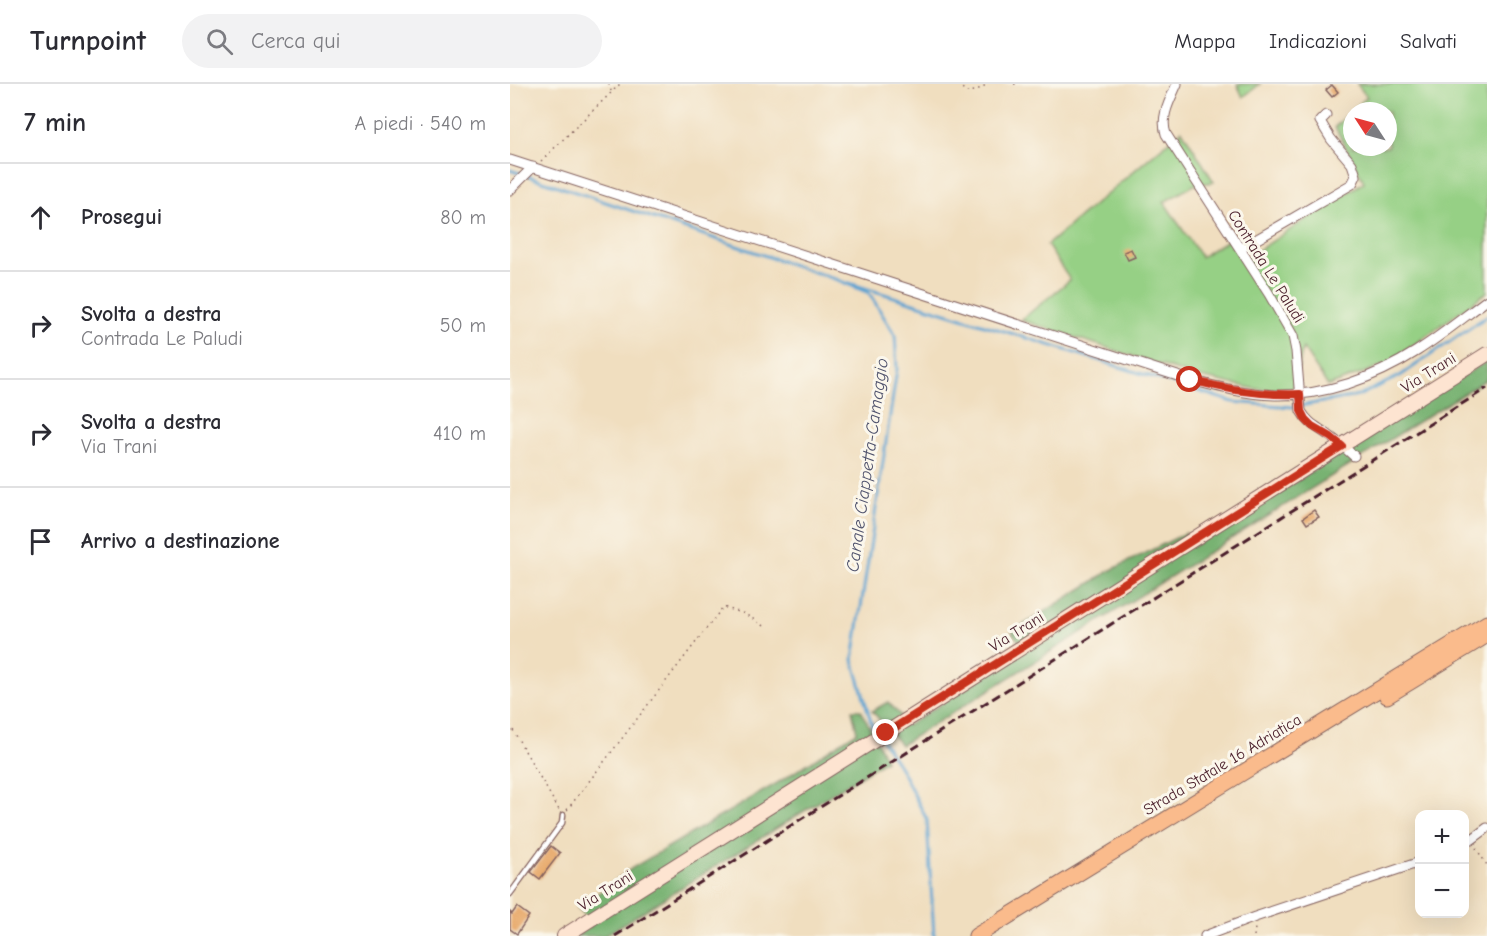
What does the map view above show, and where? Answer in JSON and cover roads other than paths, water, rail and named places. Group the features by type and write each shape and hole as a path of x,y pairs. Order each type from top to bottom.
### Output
{"highway":[{"name":"Strada Statale 16 Adriatica","path":"976,936 1487,623"},
{"name":"Strada Statale 16 Adriatica","path":"992,936 1487,635"}],"main road":[{"name":"Via Trani","path":"564,936 1487,354"}],"street":[{"name":"Contrada Le Paludi","path":"1177,84 1165,114 1163,126 1166,134 1269,294 1293,336 1300,402"},
{"path":"1240,249 1352,184 1356,176 1352,164 1331,139 1320,121 1326,116"},
{"path":"510,160 1190,380 1300,402 1391,367 1418,351 1487,300"},
{"path":"510,190 534,167"},
{"path":"1300,402 1305,419 1354,456"},
{"path":"1469,840 1487,828"},
{"path":"1205,936 1415,863"}],"lane":[{"path":"510,894 562,823 562,816"}],"waterway":[{"name":"Canale Ciappetta-Camaggio","path":"510,170 838,280 869,293 895,335 897,369 853,660 872,725 878,734"},
{"path":"849,283 1233,402 1293,407 1358,396 1400,376 1487,316"},
{"name":"Canale Ciappetta-Camaggio","path":"882,740 902,771 927,820 934,936"}],"railway":[{"path":"615,936 1487,388"}]}
